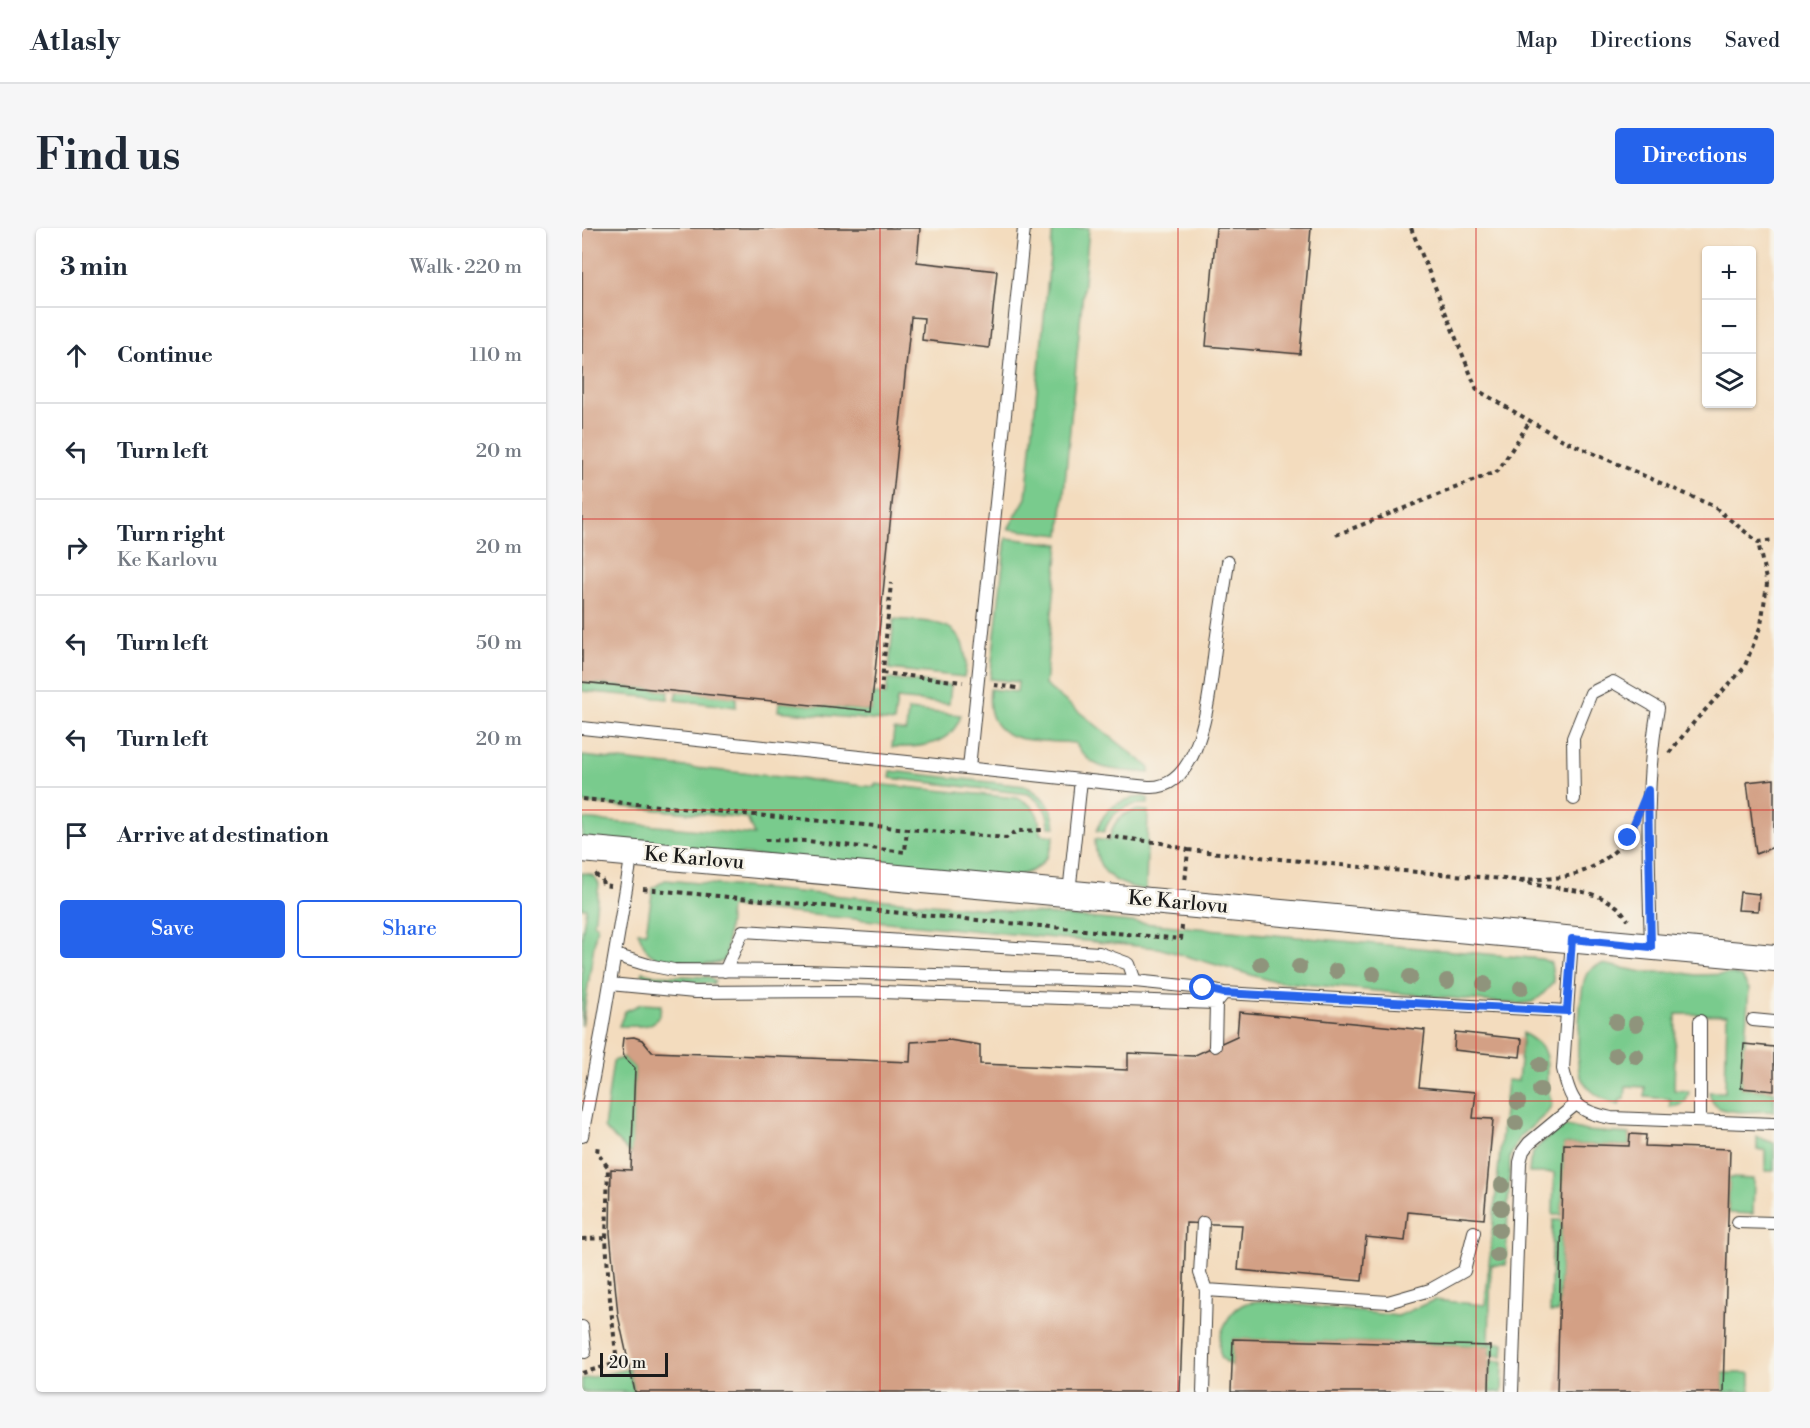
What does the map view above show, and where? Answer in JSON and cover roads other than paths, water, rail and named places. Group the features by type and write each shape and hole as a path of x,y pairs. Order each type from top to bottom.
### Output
{"street":[{"name":"Ke Karlovu","path":"582,849 1774,958"}],"lane":[{"path":"969,768 1024,228"},
{"path":"582,728 1081,780 1161,786 1173,780 1183,770 1194,752 1204,724 1228,562"},
{"path":"1574,799 1573,738 1592,693 1612,682 1658,708 1651,745 1648,790 1651,947"},
{"path":"1069,893 1081,780"},
{"path":"582,1136 632,853"},
{"path":"725,971 743,931 1099,953 1129,964 1135,981"},
{"path":"1572,939 1563,1069 1567,1088 1576,1104 1589,1113 1611,1118 1774,1124"},
{"path":"615,955 674,970 803,971 1135,981 1203,988 1220,998"},
{"path":"610,984 695,992 850,991 1220,998 1567,1011"},
{"path":"1215,1046 1220,998"},
{"path":"1753,1020 1774,1022"},
{"path":"1700,1021 1700,1121"},
{"path":"1512,1392 1520,1162 1523,1150 1529,1143 1576,1104"},
{"path":"1738,1222 1774,1223"},
{"path":"1203,1223 1200,1273 1206,1290 1203,1392"},
{"path":"1206,1290 1388,1302 1430,1290 1464,1271 1474,1232"},
{"path":"582,1327 585,1352"}]}
